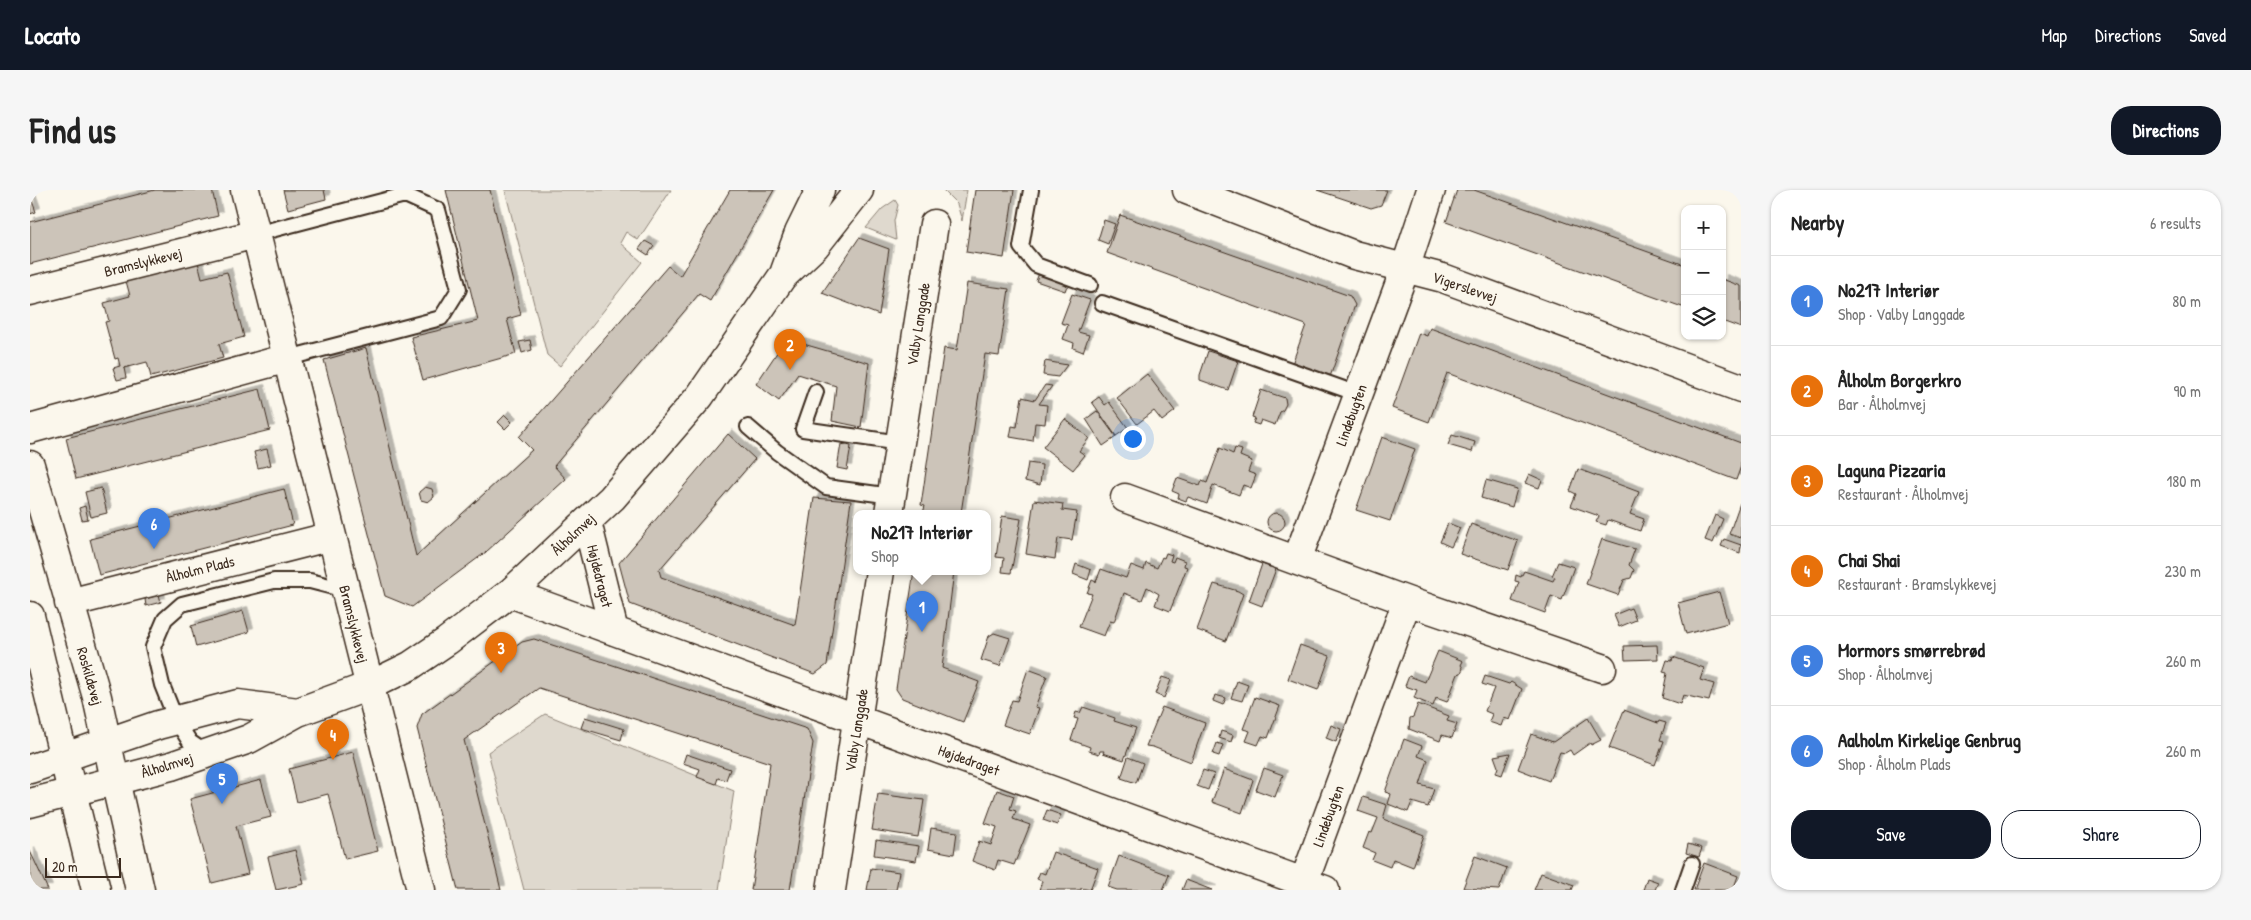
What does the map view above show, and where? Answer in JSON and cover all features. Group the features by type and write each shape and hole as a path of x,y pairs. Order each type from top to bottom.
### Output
{"street":[{"name":"Bramslykkevej","path":"245,190 421,890"},
{"name":"Ålholmvej","path":"782,277 799,233 820,190"},
{"name":"Ålholmvej","path":"30,803 171,766 249,739 298,712 370,686 410,666 447,641 510,593 612,498 700,396 782,277 815,246 859,190"},
{"name":"Vigerslevvej","path":"1187,190 1354,254 1444,278 1741,388"},
{"name":"Lindebugten","path":"1297,560 1405,269 1431,190"},
{"name":"Valby Langgade","path":"891,505 934,224"},
{"name":"Bramslykkevej","path":"30,291 256,234"},
{"path":"30,429 288,358"},
{"name":"Roskildevej","path":"30,464 97,697 140,890"},
{"path":"1125,498 1406,601 1602,668"},
{"name":"Højdedraget","path":"587,522 614,631"},
{"name":"Ålholm Plads","path":"69,603 332,536"},
{"name":"Valby Langgade","path":"831,890 879,575"},
{"name":"Højdedraget","path":"510,593 858,718 1310,888"},
{"name":"Lindebugten","path":"1310,888 1406,601"},
{"path":"30,616 96,890"},
{"name":"Ålholmvej","path":"30,769 176,720 238,704 298,712"}],"lane":[{"path":"1031,190 1021,247 1036,265 1090,285"},
{"path":"256,234 404,195 438,210 459,289 441,318 288,358"},
{"path":"1102,303 1358,394"},
{"path":"816,392 803,429 900,443"},
{"path":"748,427 777,452 826,487 891,505"},
{"path":"206,753 190,742 176,720 162,685 153,647 164,619 182,604 274,581 310,581 345,590"},
{"path":"1683,890 1692,864"}],"shaded area":[{"path":"505,190 671,190 638,240 626,232 620,243 642,262 560,366 547,355"},
{"path":"943,190 967,190 962,221 957,204"},
{"path":"895,200 898,205 894,221 896,240 866,228 882,209"},
{"path":"545,714 734,791 719,890 524,890 488,752"}],"building":[{"path":"155,190 212,190 218,216 30,264 30,222"},
{"path":"283,190 324,190 326,199 288,209"},
{"path":"446,190 490,190 521,315 507,319 516,354 423,380 411,337 478,321"},
{"path":"730,190 774,190 710,301 699,294 554,466 566,479 486,552 412,607 385,596 324,360 366,348 416,556 532,450 519,437 668,266 680,276"},
{"path":"975,190 1014,190 1004,258 966,252"},
{"path":"1317,190 1387,190 1381,205 1371,208"},
{"path":"1457,190 1474,190 1681,264 1681,307 1446,222"},
{"path":"30,195 36,212 30,214"},
{"path":"1120,215 1350,296 1355,305 1330,377 1292,364 1306,325 1107,253"},
{"path":"1104,220 1115,224 1108,244 1098,240"},
{"path":"859,238 889,249 879,315 822,293"},
{"path":"645,241 654,246 648,255 639,249"},
{"path":"198,262 202,278 227,272 244,337 219,344 223,358 151,377 147,362 124,368 126,378 117,380 113,368 120,366 118,358 115,359 105,322 109,321 104,303 130,296 126,281"},
{"path":"1039,273 1068,283 1065,291 1036,281"},
{"path":"1726,280 1741,286 1741,328 1726,322"},
{"path":"967,283 1009,289 999,356 985,354 961,510 924,510 925,506 921,505 944,348 957,350"},
{"path":"1072,294 1090,300 1078,332 1089,335 1083,352 1073,348 1074,343 1063,339 1068,325 1061,323"},
{"path":"1430,328 1741,443 1741,466 1736,480 1447,373 1429,422 1392,408 1419,333 1427,336"},
{"path":"786,339 869,363 861,427 832,421 836,386 798,374 779,401 756,384"},
{"path":"530,340 532,350 522,353 519,342"},
{"path":"1208,351 1238,361 1228,390 1200,380"},
{"path":"1045,361 1067,365 1058,377 1043,375"},
{"path":"1147,374 1175,411 1162,421 1154,411 1137,424 1117,398"},
{"path":"1045,385 1052,386 1039,404 1047,405 1045,424 1035,423 1033,441 1010,437 1012,426 1017,427 1022,397 1035,400"},
{"path":"260,389 270,430 76,479 66,438"},
{"path":"1261,390 1285,398 1286,404 1280,412 1275,425 1261,420 1259,425 1253,423 1255,418 1252,417"},
{"path":"1099,397 1105,405 1109,402 1128,428 1116,436 1092,402"},
{"path":"1097,411 1116,437 1103,446 1086,419"},
{"path":"505,415 512,422 505,429 498,422"},
{"path":"1065,419 1089,438 1079,451 1085,455 1073,470 1043,447"},
{"path":"728,434 755,459 659,570 661,577 795,625 814,498 851,501 827,665 815,674 630,604 619,563"},
{"path":"1452,435 1475,442 1472,452 1448,445"},
{"path":"1382,437 1415,449 1390,521 1356,510"},
{"path":"841,444 851,446 847,470 837,468"},
{"path":"1220,448 1233,454 1235,448 1242,450 1240,456 1252,461 1248,472 1256,475 1251,488 1243,485 1239,495 1213,485 1207,504 1188,497 1186,501 1178,498 1179,494 1172,491 1177,478 1200,486 1202,481 1207,483"},
{"path":"267,449 271,465 258,468 254,452"},
{"path":"1028,463 1042,465 1040,485 1025,481"},
{"path":"1578,469 1639,492 1630,514 1644,519 1640,531 1608,520 1606,525 1596,522 1599,516 1571,506 1576,494 1570,491"},
{"path":"1529,474 1542,480 1539,488 1525,483"},
{"path":"1486,480 1517,489 1512,507 1481,498"},
{"path":"425,487 432,489 434,497 428,502 421,500 419,492"},
{"path":"101,488 107,513 91,517 85,492"},
{"path":"284,489 293,525 99,575 90,539"},
{"path":"1034,500 1063,504 1062,510 1077,512 1072,540 1058,538 1055,559 1026,554"},
{"path":"1741,503 1741,538 1729,534"},
{"path":"85,506 88,519 82,520 79,508"},
{"path":"1276,513 1282,516 1285,522 1282,528 1276,531 1270,528 1267,522 1270,516"},
{"path":"1715,515 1723,519 1713,543 1705,540"},
{"path":"1002,516 1021,519 1011,573 1002,572 1004,558 996,557"},
{"path":"1448,523 1460,528 1451,547 1440,542"},
{"path":"1471,524 1518,541 1508,570 1460,554"},
{"path":"1602,539 1635,549 1629,565 1634,570 1631,578 1624,580 1618,595 1586,584"},
{"path":"1724,539 1741,545 1740,553 1721,546"},
{"path":"1166,553 1172,555 1170,561 1173,562 1175,557 1185,561 1184,566 1187,567 1170,611 1155,605 1159,594 1147,587 1142,600 1124,593 1114,622 1110,621 1104,636 1079,627 1092,594 1087,593 1092,580 1096,582 1101,569 1126,578 1131,565 1144,570 1146,563 1157,568"},
{"path":"1558,562 1574,567 1562,600 1551,596 1545,613 1512,601 1519,582 1515,581 1516,575 1521,577 1524,571 1553,581 1555,577 1552,576"},
{"path":"1076,564 1091,570 1088,580 1073,574"},
{"path":"1262,564 1276,569 1262,606 1249,601"},
{"path":"913,575 954,575 942,668 979,682 963,722 902,698 896,689"},
{"path":"1214,584 1243,594 1226,641 1197,630"},
{"path":"1719,592 1728,623 1686,634 1678,603"},
{"path":"159,595 161,602 146,606 145,599"},
{"path":"1631,608 1636,620 1619,627 1614,615"},
{"path":"243,611 249,632 196,647 191,626"},
{"path":"994,633 1010,638 1000,666 981,660 989,636"},
{"path":"534,639 807,729 813,743 790,890 751,890 770,763 539,688 464,740 501,890 458,890 417,728 422,714 522,642"},
{"path":"1300,645 1330,656 1318,690 1288,679"},
{"path":"1657,645 1658,659 1625,660 1624,646"},
{"path":"1438,651 1463,661 1461,665 1463,668 1461,673 1458,674 1447,702 1436,698 1433,706 1414,698 1417,690 1405,686 1409,676 1425,682"},
{"path":"1673,657 1704,668 1700,680 1714,684 1709,701 1683,695 1680,704 1662,698 1667,673 1663,672 1667,660 1672,661"},
{"path":"1028,669 1047,676 1035,707 1039,708 1030,734 1003,725 1012,700 1017,701"},
{"path":"1485,676 1509,684 1511,682 1522,689 1510,720 1504,718 1501,726 1489,722 1492,714 1485,711 1494,688 1482,684"},
{"path":"1162,677 1171,680 1164,698 1155,694"},
{"path":"1237,681 1248,685 1242,701 1231,698"},
{"path":"1215,695 1226,698 1223,705 1213,701"},
{"path":"1255,697 1280,706 1268,738 1262,736 1258,745 1246,741 1250,731 1243,729"},
{"path":"1418,704 1449,716 1447,721 1457,724 1452,738 1442,735 1440,741 1409,729 1410,718 1413,717"},
{"path":"1083,707 1115,718 1114,721 1136,728 1124,760 1103,753 1104,751 1100,751 1099,754 1089,751 1090,747 1071,740 1078,719 1074,718 1076,712 1080,713"},
{"path":"1162,707 1205,723 1191,762 1146,746"},
{"path":"1624,710 1658,723 1659,721 1666,723 1660,740 1664,741 1655,765 1609,748"},
{"path":"585,717 624,729 621,740 581,728"},
{"path":"1588,718 1601,740 1591,745 1590,743 1573,755 1570,750 1565,753 1560,752 1549,781 1518,769 1531,734 1553,742"},
{"path":"1331,725 1341,729 1336,742 1326,738"},
{"path":"1221,731 1233,735 1231,742 1219,738"},
{"path":"1404,739 1422,746 1418,756 1428,760 1420,785 1434,789 1428,807 1412,802 1408,812 1388,804 1391,794 1385,792"},
{"path":"1217,743 1223,745 1219,756 1213,754"},
{"path":"353,752 378,851 345,859 328,794 297,802 289,769"},
{"path":"1510,753 1502,775 1496,773 1498,767 1494,756"},
{"path":"686,754 730,769 726,780 718,778 716,784 697,777 700,769 683,763"},
{"path":"1128,757 1143,763 1136,783 1121,778"},
{"path":"1264,768 1283,775 1275,797 1256,790"},
{"path":"1224,769 1253,780 1242,813 1212,802"},
{"path":"1203,770 1214,774 1208,790 1197,786"},
{"path":"261,780 271,817 236,826 248,874 212,883 190,799"},
{"path":"997,790 1014,796 1010,809 1016,811 1013,819 1030,825 1014,865 998,860 995,870 972,861 979,841 991,845 997,827 985,823"},
{"path":"878,794 924,800 918,837 872,830"},
{"path":"1363,797 1387,805 1383,819 1424,835 1413,867 1393,859 1390,867 1372,860 1375,853 1363,848 1369,832 1372,833 1378,818 1358,811"},
{"path":"1047,810 1061,815 1057,825 1043,820"},
{"path":"931,828 957,832 954,854 928,849"},
{"path":"876,840 919,846 916,861 874,855"},
{"path":"1688,844 1702,848 1699,857 1686,853"},
{"path":"295,850 304,884 276,890 268,857"},
{"path":"30,851 48,890 30,890"},
{"path":"1053,852 1098,868 1090,890 1081,888 1081,890 1039,890 1042,881 1037,879 1040,872 1045,874"},
{"path":"1119,856 1169,875 1163,890 1117,890 1108,887"},
{"path":"1475,856 1507,868 1499,890 1463,888"},
{"path":"1704,863 1738,876 1733,890 1694,890"},
{"path":"871,868 899,872 896,890 867,890"},
{"path":"1541,873 1574,885 1572,890 1534,890"},
{"path":"1647,878 1658,882 1655,890 1643,890"},
{"path":"1186,880 1212,890 1182,890"}],"place":[{"name":"Ålholm Borgerkro","path":"790,370"},
{"name":"Aalholm Kirkelige Genbrug","path":"154,549"},
{"name":"No217 Interiør","path":"922,632"},
{"name":"Laguna Pizzaria","path":"501,673"},
{"name":"Chai Shai","path":"333,760"},
{"name":"Mormors smørrebrød","path":"222,804"}]}
